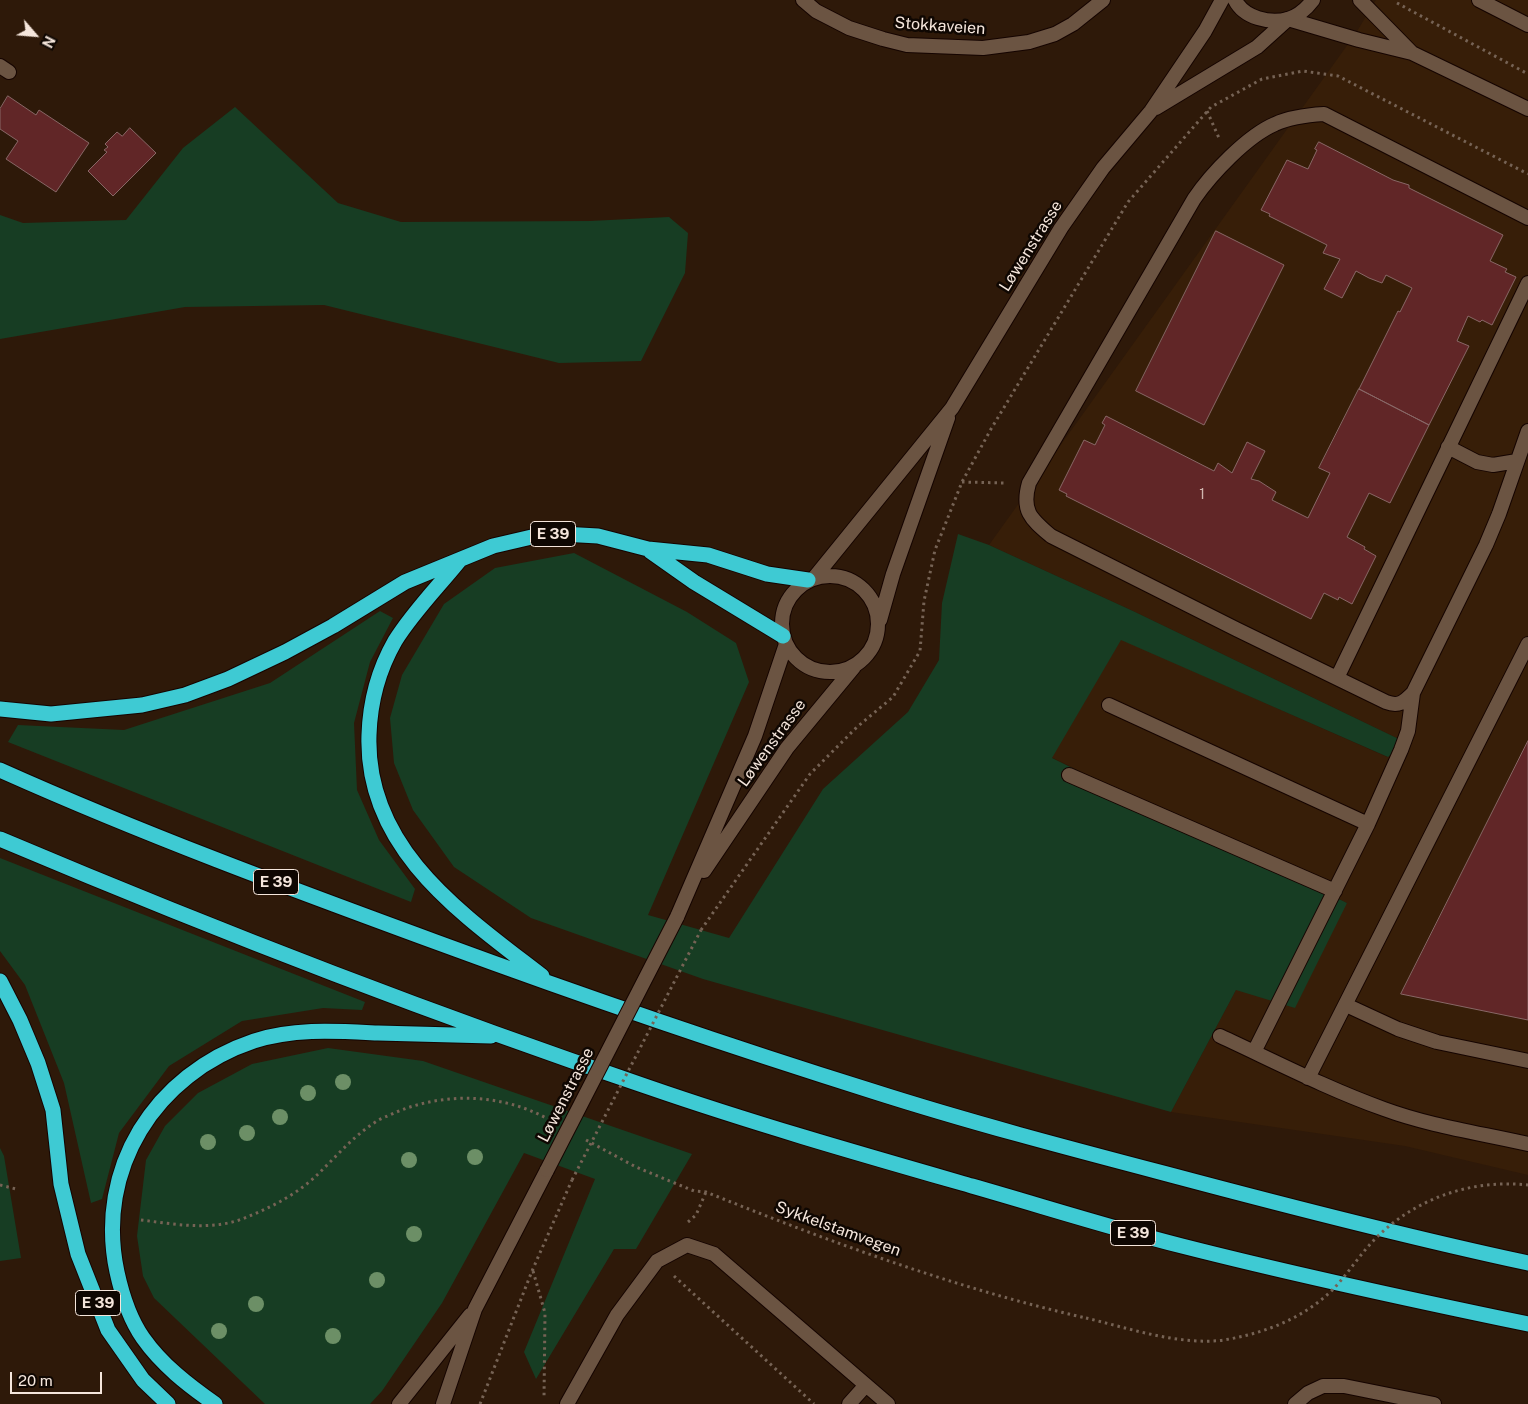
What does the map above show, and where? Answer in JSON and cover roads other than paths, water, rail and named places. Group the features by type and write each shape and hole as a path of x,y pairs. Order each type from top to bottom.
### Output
{"highway":[{"name":"E 39","path":"0,709 51,714 142,705 185,695 228,679 285,652 333,626 405,582 500,544 536,536 562,534 598,536 648,550 708,555 767,574 811,579"},
{"name":"E 39","path":"648,550 785,640"},
{"name":"E 39","path":"460,560 406,624 382,668 374,692 369,720 368,749 371,775 388,826 416,868 453,904 556,986"},
{"name":"E 39","path":"0,770 182,847 556,986 811,1072 1006,1131 1260,1199 1441,1244 1528,1263"},
{"name":"E 39","path":"0,839 184,915 342,977 647,1087 734,1115 1085,1220 1192,1248 1408,1299 1528,1324"},
{"name":"E 39","path":"0,981 20,1020 38,1063 53,1110 63,1193 78,1254 108,1330 143,1380 168,1404"},
{"name":"E 39","path":"215,1404 186,1384 159,1358 142,1337 122,1297 112,1249 114,1200 124,1161 134,1139 162,1100 181,1081 202,1066 229,1051 254,1041 281,1034 339,1031 505,1036"}],"main road":[{"name":"Stokkaveien","path":"803,0 816,11 849,28 882,39 907,45 983,48 1029,42 1054,34 1073,24 1103,0"},
{"name":"Løwenstrasse","path":"811,579 952,408 1062,228 1103,168 1151,111 1205,31 1222,0"},
{"path":"1235,0 1237,4 1252,16 1269,21 1288,19 1412,53 1528,109"},
{"name":"Løwenstrasse","path":"1151,111 1257,47 1288,19 1302,12 1313,0"},
{"path":"1360,0 1412,53"},
{"path":"1479,0 1528,25"},
{"path":"1413,693 1402,703 1393,704 1052,536 1033,522 1027,509 1026,493 1029,483 1199,192 1208,179 1231,157 1248,142 1275,124 1302,115 1324,114 1528,218"},
{"path":"1337,678 1528,283"},
{"name":"Løwenstrasse","path":"879,624 893,574 952,408"},
{"path":"1254,1052 1368,824 1401,750 1408,731 1413,693 1486,545 1528,431"},
{"path":"1448,447 1476,462 1493,465 1518,461"},
{"path":"829,575 845,577 859,584 869,595 877,609 879,624 873,647 866,657 844,670 830,672 817,670 804,664 794,655 785,640 782,623 784,610 789,598 798,588 811,579 829,575"},
{"name":"Løwenstrasse","path":"443,1404 475,1309 677,917 755,736 785,640"},
{"path":"1308,1078 1528,644"},
{"name":"Løwenstrasse","path":"686,896 787,748 856,664"},
{"path":"1109,705 1368,824"},
{"path":"1068,775 1335,891"},
{"path":"1346,1005 1398,1029 1437,1042 1528,1062"},
{"path":"1220,1036 1308,1078 1384,1109 1420,1120 1528,1144"},
{"path":"567,1404 617,1315 657,1261 687,1245 714,1254 888,1404"},
{"name":"Løwenstrasse","path":"398,1404 475,1309"},
{"path":"849,1404 866,1386"},
{"path":"1295,1404 1308,1393 1322,1386 1344,1386 1434,1404"}]}
